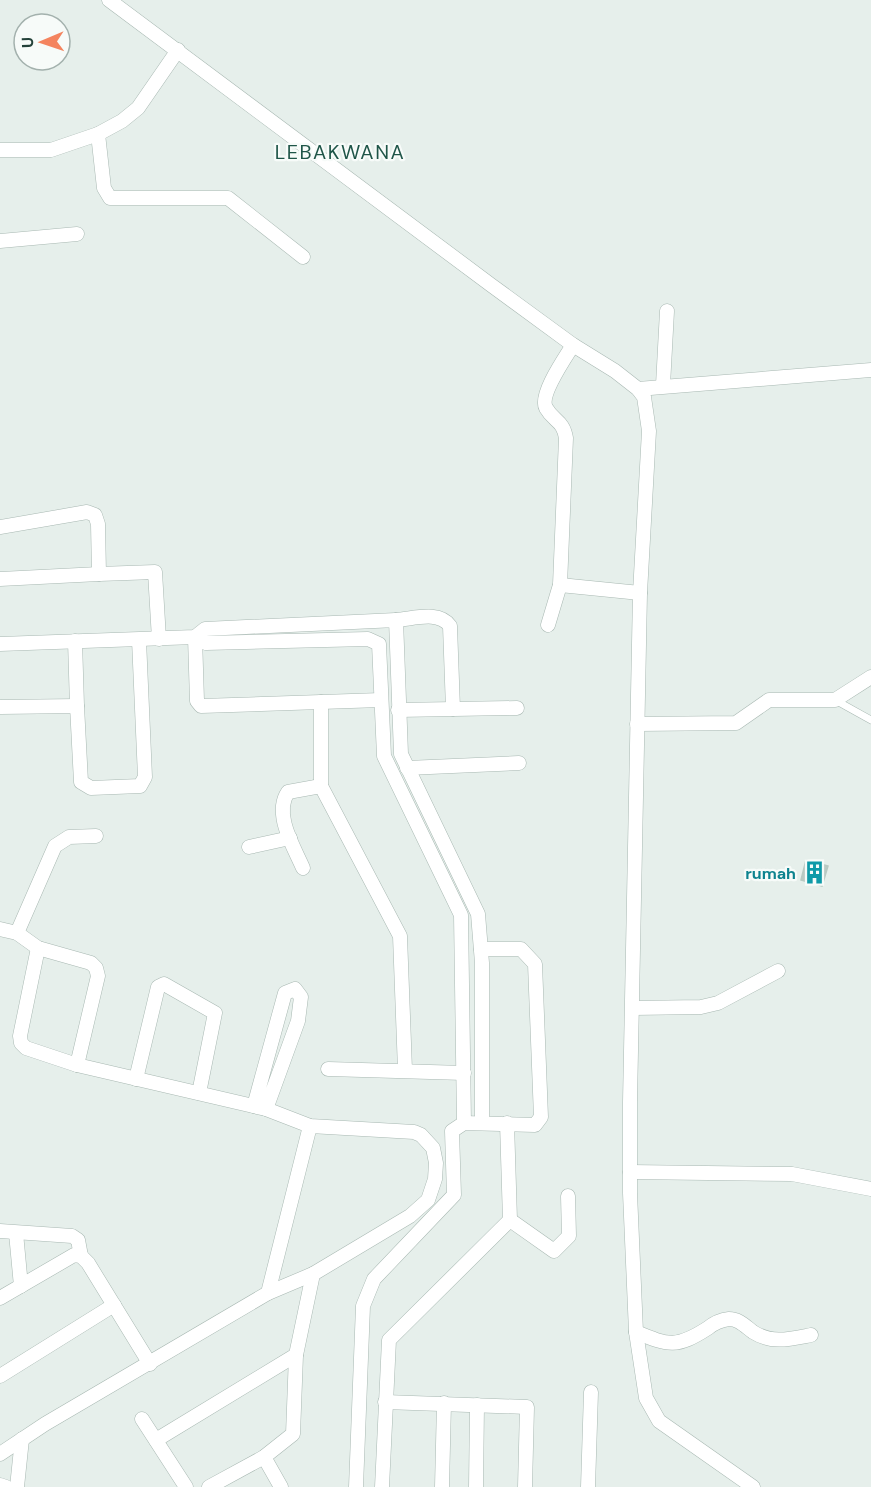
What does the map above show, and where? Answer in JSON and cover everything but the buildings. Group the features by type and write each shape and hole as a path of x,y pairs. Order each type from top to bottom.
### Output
{"street":[{"path":"109,0 573,345 639,389 644,397 649,412 649,431 640,593 630,1172 636,1332 646,1398 659,1421 753,1487"},
{"path":"0,150 51,150 98,134 122,121 138,108 178,50"},
{"path":"98,134 104,188 110,198 228,198 303,257"},
{"path":"0,241 78,234"},
{"path":"663,386 667,311"},
{"path":"548,625 560,585 566,438 564,426 544,404 545,394 573,345"},
{"path":"639,389 871,370"},
{"path":"0,527 91,513 98,524 99,574"},
{"path":"0,579 155,572 159,639"},
{"path":"560,585 640,593"},
{"path":"195,637 205,629 435,616 444,619 450,626 453,709"},
{"path":"396,620 398,738 401,754 478,914 482,956 483,1123"},
{"path":"195,637 197,701 201,706 381,700"},
{"path":"0,644 195,637 206,643 372,639 380,648 384,756 461,915 464,1123"},
{"path":"75,641 80,778 84,786 91,788 125,787 143,783 145,777 139,640"},
{"path":"637,724 736,723 769,700 835,700 871,677"},
{"path":"321,702 321,786 400,936 405,1070"},
{"path":"0,707 77,706"},
{"path":"398,710 517,708"},
{"path":"383,739 398,738"},
{"path":"407,768 519,763"},
{"path":"303,868 290,838 282,807 283,799 288,792 321,786"},
{"path":"17,933 55,846 69,837 96,837"},
{"path":"249,847 290,838"},
{"path":"0,930 17,933 38,948 91,963 96,968 98,976 77,1065"},
{"path":"0,1454 268,1293 313,1274 410,1216 428,1200 435,1179 436,1163 433,1148 421,1135 414,1132 310,1126 260,1107 136,1080 77,1065 26,1048 21,1043 20,1036 38,948"},
{"path":"356,1487 363,1306 374,1279 454,1195 452,1131 464,1123 535,1125 541,1118 537,970 532,958 521,949 482,956 462,963"},
{"path":"633,1008 701,1007 718,1003 777,971"},
{"path":"136,1080 158,987 164,984 214,1013 199,1093"},
{"path":"295,989 301,997 302,1004 289,1045 260,1107 272,1040 285,993 295,989"},
{"path":"272,1040 289,1045"},
{"path":"328,1069 464,1073"},
{"path":"382,1487 389,1340 510,1220 507,1124"},
{"path":"268,1293 310,1126"},
{"path":"630,1172 792,1174 871,1189"},
{"path":"510,1220 554,1251 569,1236 568,1196"},
{"path":"0,1231 72,1236 78,1240 81,1256 150,1364"},
{"path":"16,1233 21,1286"},
{"path":"0,1298 74,1255 81,1256"},
{"path":"208,1487 264,1457 291,1438 295,1428 296,1355 313,1274"},
{"path":"0,1376 114,1305"},
{"path":"636,1332 671,1344 683,1343 720,1321 729,1319 738,1321 766,1338 784,1341 811,1335"},
{"path":"362,1339 389,1340"},
{"path":"156,1440 296,1355"},
{"path":"588,1487 591,1392"},
{"path":"385,1402 527,1407 525,1487"},
{"path":"442,1487 444,1403"},
{"path":"476,1487 477,1404"},
{"path":"142,1419 186,1487"},
{"path":"17,1487 22,1439"},
{"path":"264,1457 281,1487"},
{"path":"0,1485 6,1487"}],"lane":[{"path":"835,700 871,720"}],"place":[{"name":"rumah","path":"814,873"}],"district":[{"name":"LEBAKWANA","path":"340,152"}]}
